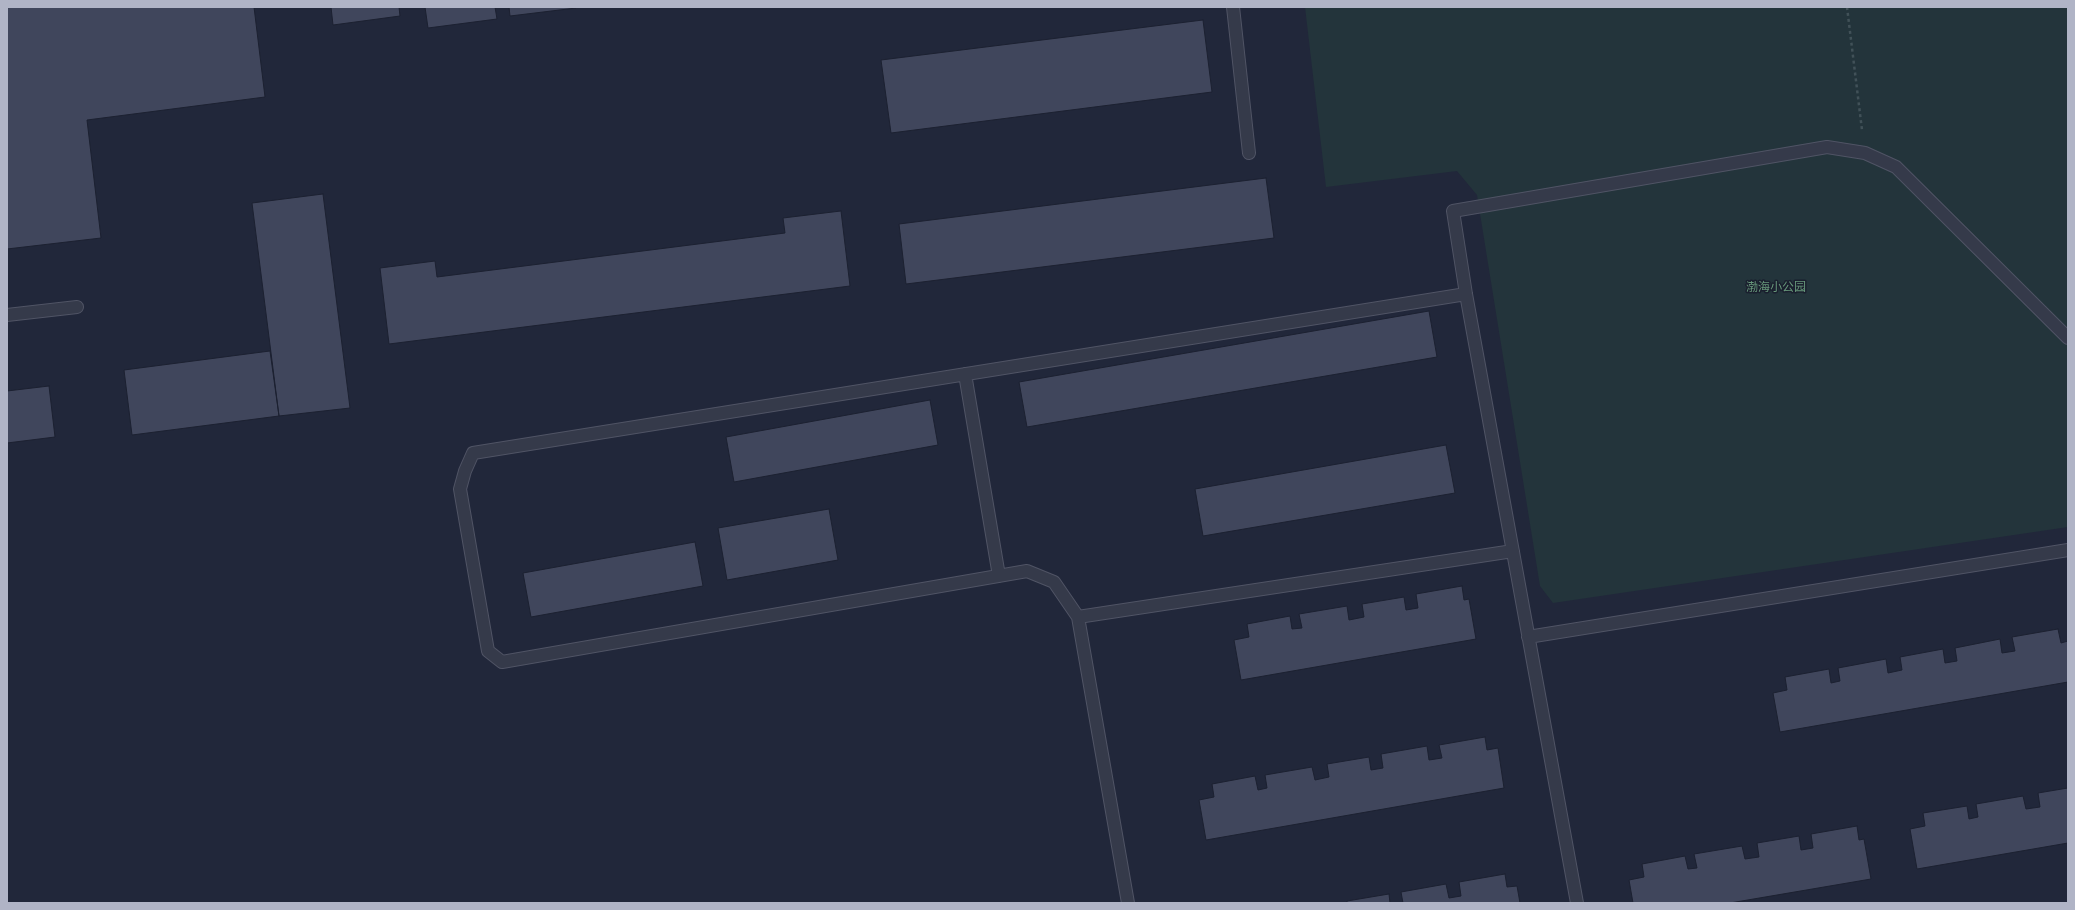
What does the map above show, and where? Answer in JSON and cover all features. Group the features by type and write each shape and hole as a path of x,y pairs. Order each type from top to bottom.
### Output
{"lane":[{"path":"1233,7 1249,153"},
{"path":"1577,903 1466,294 1453,210 1827,147 1865,153 1896,167 2068,338"},
{"path":"1128,903 1078,617 1054,582 1027,571 502,662 488,651 460,489 465,471 473,453 1466,294"},
{"path":"7,315 77,307"},
{"path":"965,374 999,576"},
{"path":"1528,637 2068,550"},
{"path":"1078,617 1512,551"}],"path":[{"path":"1847,7 1865,153"}],"green space":[{"name":"渤海小公园","path":"1305,7 2068,7 2068,527 1553,603 1540,586 1477,195 1457,171 1326,187"}],"building":[{"path":"7,7 254,7 265,97 87,120 101,238 7,249"},
{"path":"331,7 399,7 400,16 333,25"},
{"path":"425,7 495,7 497,19 428,28"},
{"path":"509,7 576,7 576,8 510,16"},
{"path":"1203,20 1212,92 891,133 881,60"},
{"path":"1266,178 1274,238 906,284 899,224"},
{"path":"323,194 350,408 279,416 252,203"},
{"path":"841,211 850,286 389,344 380,268 435,261 437,277 785,233 783,218"},
{"path":"1429,311 1437,357 1027,427 1019,382"},
{"path":"270,351 279,416 132,435 124,370"},
{"path":"49,386 55,437 7,443 7,391"},
{"path":"930,400 938,445 734,482 726,437"},
{"path":"1446,445 1455,493 1203,536 1195,489"},
{"path":"829,509 838,560 727,580 718,528"},
{"path":"695,542 703,586 531,617 523,573"},
{"path":"1462,586 1464,600 1469,599 1476,639 1241,680 1234,640 1249,637 1247,624 1290,616 1292,629 1302,628 1299,614 1347,606 1349,620 1364,617 1362,604 1404,597 1406,610 1418,608 1416,594"},
{"path":"2058,629 2061,643 2068,641 2068,682 1780,732 1773,693 1787,690 1785,677 1829,669 1831,683 1840,681 1838,668 1886,659 1888,673 1902,670 1900,657 1943,649 1945,663 1957,661 1955,648 2000,639 2002,653 2015,651 2012,637"},
{"path":"1485,737 1487,750 1498,748 1504,788 1206,840 1199,800 1214,797 1212,784 1255,776 1258,790 1267,788 1265,775 1312,767 1315,780 1329,777 1327,764 1369,757 1371,770 1383,768 1381,754 1427,746 1429,760 1442,758 1439,745"},
{"path":"2068,788 2068,843 1917,869 1910,829 1925,826 1923,813 1967,806 1969,819 1978,817 1976,804 2023,796 2026,809 2040,807 2038,793"},
{"path":"1857,826 1859,840 1864,839 1871,879 1730,903 1633,903 1629,880 1644,877 1642,864 1685,856 1688,869 1697,868 1694,854 1742,846 1745,859 1759,857 1757,843 1799,836 1801,850 1813,848 1811,834"},
{"path":"1505,874 1507,887 1517,886 1520,903 1403,903 1401,892 1446,884 1449,898 1461,896 1459,882"},
{"path":"1389,894 1390,903 1347,903 1347,901"}]}
